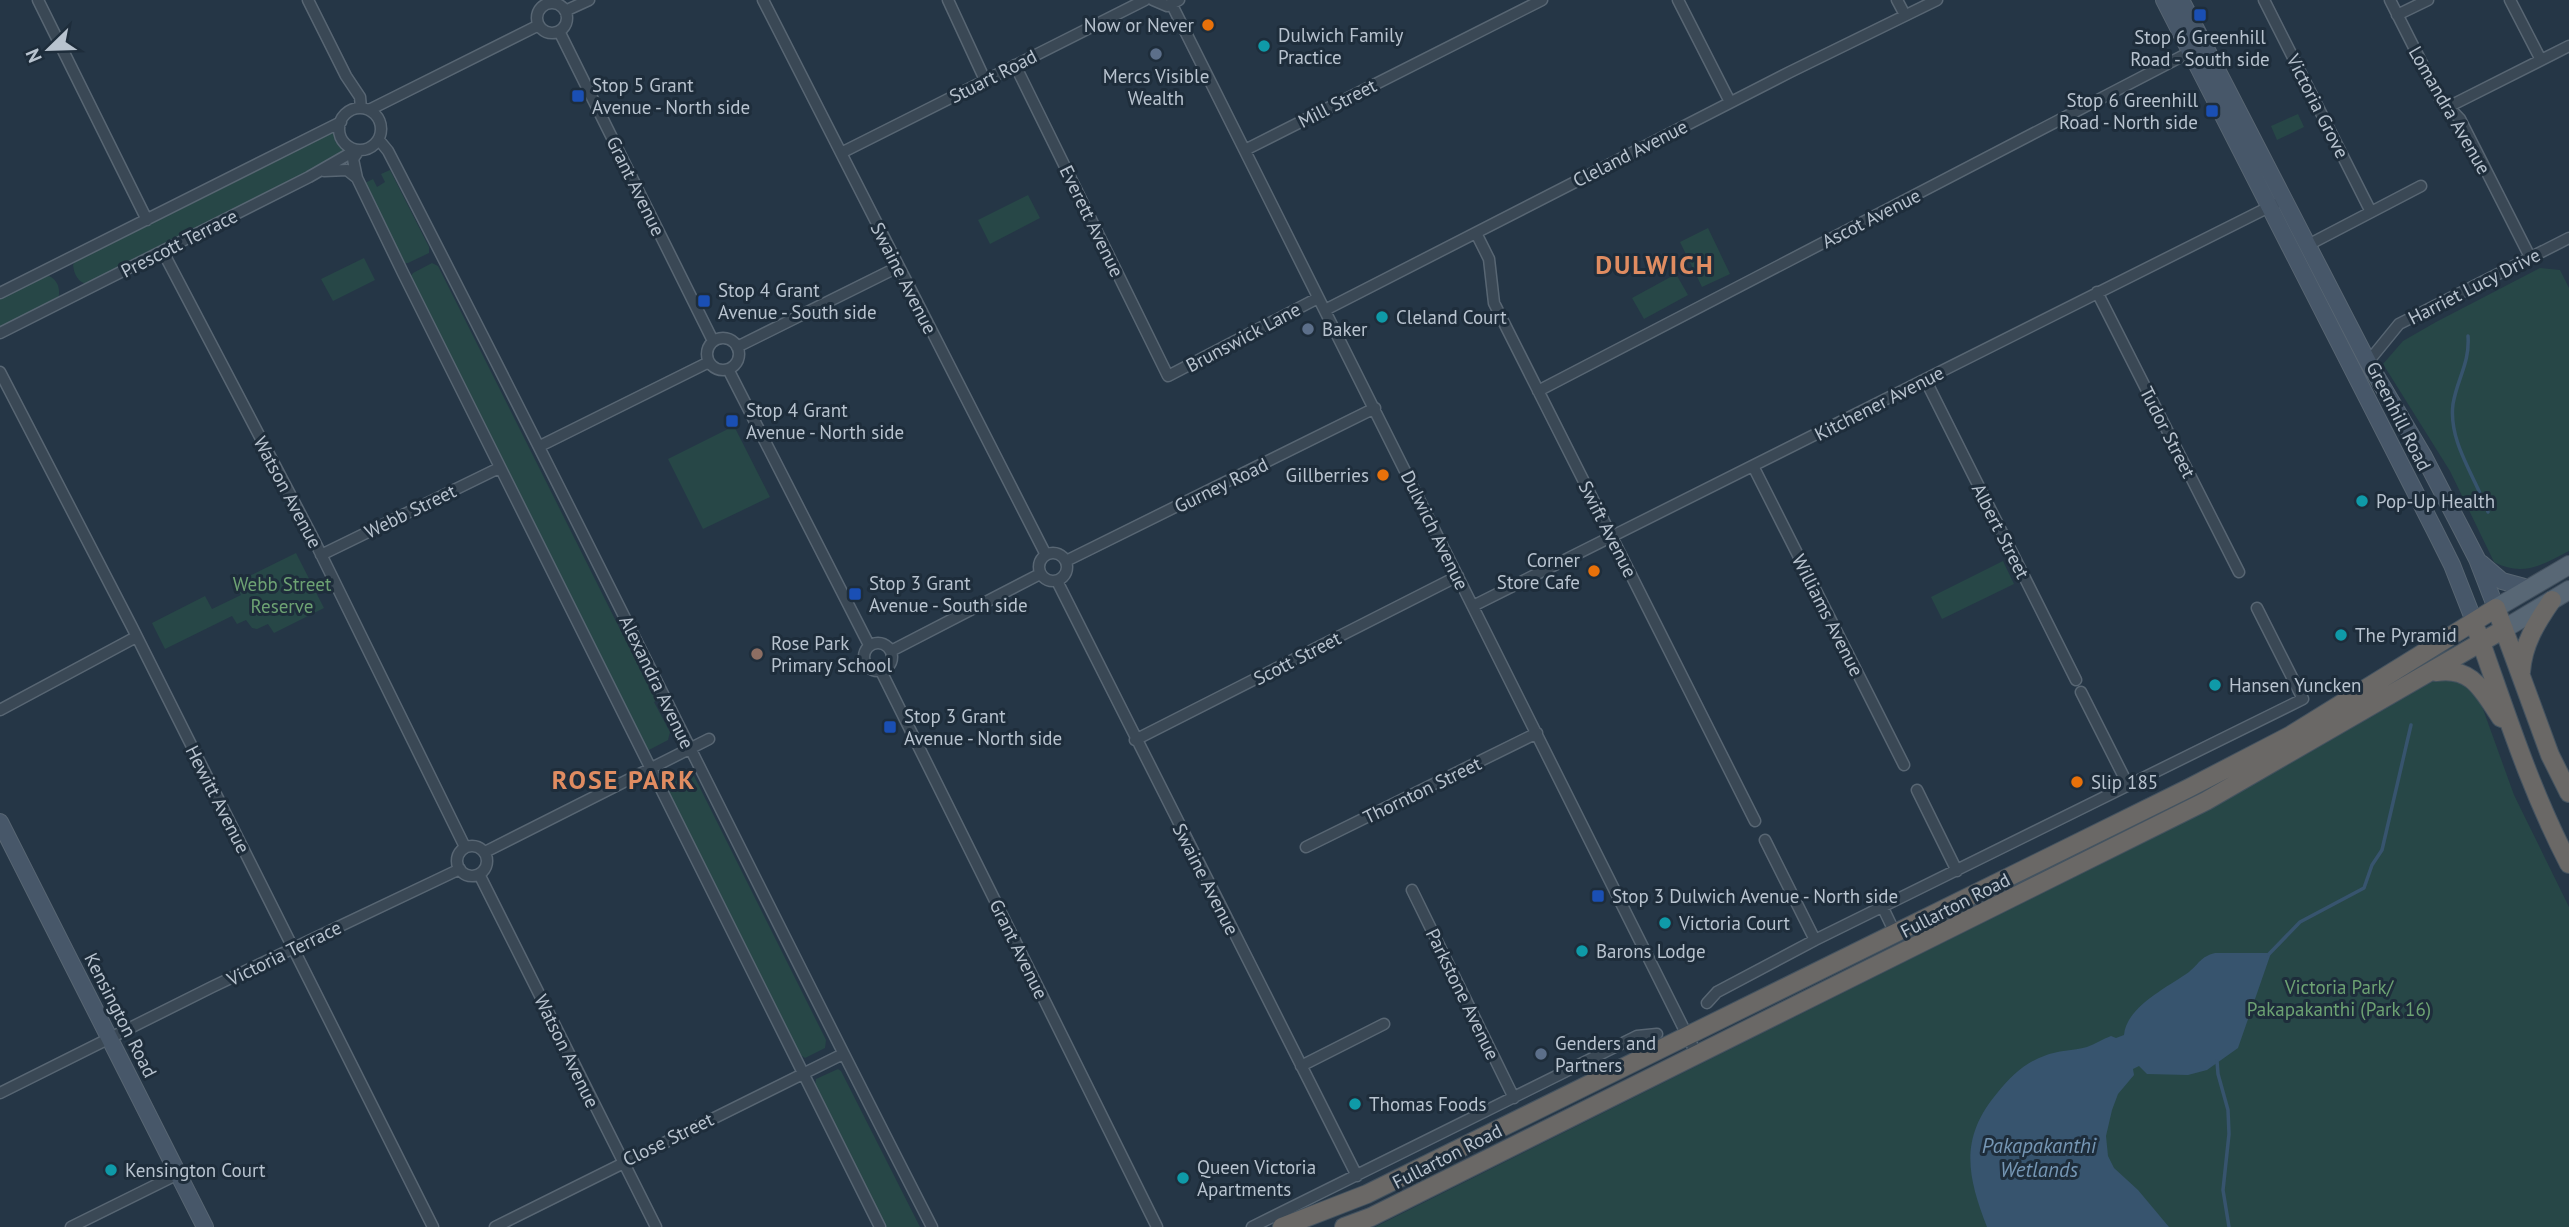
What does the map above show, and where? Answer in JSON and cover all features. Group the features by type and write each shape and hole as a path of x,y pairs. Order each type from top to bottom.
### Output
{"highway":[{"path":"2521,674 2523,652 2552,600"},
{"name":"Fullarton Road","path":"1282,1227 1363,1196 2291,734 2496,608"},
{"name":"Greenhill Road","path":"2496,608 2550,755 2569,793"},
{"name":"Greenhill Road","path":"2474,621 2543,814 2569,864"},
{"name":"Fullarton Road","path":"1345,1227 1433,1187 1906,953 2206,801 2504,629"},
{"path":"2432,672 2452,669 2475,681 2512,732"},
{"path":"1895,933 1906,953"},
{"path":"1422,1167 1433,1187"}],"main road":[{"name":"Greenhill Road","path":"2164,0 2197,49 2285,200 2368,362 2423,455 2477,559 2496,608"},
{"name":"Greenhill Road","path":"2181,0 2197,49 2268,207 2440,541 2474,621"},
{"path":"2477,559 2502,581 2528,588"},
{"name":"Fullarton Road","path":"2496,608 2569,565"},
{"name":"Fullarton Road","path":"2504,629 2569,590"},
{"name":"Kensington Road","path":"0,822 205,1227"}],"street":[{"path":"38,0 147,220"},
{"path":"308,0 346,76 382,127 379,140 371,147 358,150 342,139 350,96 346,76"},
{"path":"565,11 589,0"},
{"name":"Swaine Avenue","path":"763,0 1046,555"},
{"path":"948,0 985,80"},
{"name":"Stuart Road","path":"841,153 1145,0"},
{"path":"1153,0 1162,5 1176,3"},
{"name":"Mill Street","path":"1245,150 1542,0"},
{"path":"1678,0 1730,102"},
{"path":"1897,0 1905,15"},
{"name":"Cleland Avenue","path":"1325,310 1730,102 1937,0"},
{"name":"Victoria Grove","path":"2264,0 2371,212"},
{"name":"Lomandra Avenue","path":"2390,0 2438,97 2446,108 2460,119 2530,257"},
{"path":"2397,15 2428,0"},
{"path":"2510,0 2541,60"},
{"path":"539,25 539,13 544,3 555,4 565,11"},
{"name":"Dulwich Avenue","path":"1176,3 1318,298 1697,1055"},
{"path":"539,25 549,33 559,31 565,25 565,11"},
{"path":"344,117 369,111 539,25"},
{"name":"Grant Avenue","path":"559,31 713,341"},
{"path":"2446,108 2569,46"},
{"name":"Ascot Avenue","path":"1538,391 2197,49"},
{"name":"Everett Avenue","path":"1015,65 1168,376"},
{"path":"357,93 369,98 398,94"},
{"name":"Prescott Terrace","path":"0,293 344,117"},
{"name":"Alexandra Avenue","path":"379,140 388,150 540,446 932,1227"},
{"path":"358,150 353,159 357,178 499,468 880,1227"},
{"name":"Prescott Terrace","path":"0,333 358,150"},
{"path":"320,171 347,170 357,178"},
{"path":"2308,245 2421,186"},
{"name":"Kitchener Avenue","path":"1473,606 2285,200"},
{"name":"Swift Avenue","path":"1476,233 1489,259 1494,303 1755,821"},
{"name":"Harriet Lucy Drive","path":"2368,362 2399,324 2568,240"},
{"name":"Watson Avenue","path":"163,252 321,555 465,847"},
{"path":"737,347 898,267"},
{"name":"Tudor Street","path":"2097,292 2239,572"},
{"name":"Brunswick Lane","path":"1168,376 1318,298"},
{"path":"729,339 737,347 736,363 727,369 717,369 709,362 707,351 713,341 729,339"},
{"path":"540,446 709,362"},
{"path":"727,369 869,645"},
{"name":"Hewitt Avenue","path":"0,372 433,1227"},
{"name":"Albert Street","path":"1926,381 2076,680"},
{"name":"Gurney Road","path":"1066,561 1375,408"},
{"name":"Williams Avenue","path":"1753,466 1904,765"},
{"name":"Webb Street","path":"321,555 499,468"},
{"path":"1056,553 1066,561 1067,571 1057,582 1047,581 1040,574 1039,564 1046,555 1056,553"},
{"path":"891,651 1040,574"},
{"name":"Scott Street","path":"1135,740 1458,576"},
{"name":"Swaine Avenue","path":"1057,582 1357,1176"},
{"name":"Fullarton Road","path":"1707,1003 1717,992 1815,940 2303,699 2257,608"},
{"path":"0,710 136,637"},
{"path":"879,642 891,651 890,665 881,671 871,670 864,662 864,652 869,645 879,642"},
{"name":"Grant Avenue","path":"881,671 1157,1227"},
{"path":"2081,692 2128,785"},
{"name":"Thornton Street","path":"1306,847 1537,733"},
{"path":"485,852 709,739"},
{"path":"1917,790 1957,871"},
{"path":"1765,840 1815,940"},
{"path":"477,846 485,852 488,861 479,874 468,875 460,869 458,855 465,847 477,846"},
{"name":"Victoria Terrace","path":"0,1093 460,869"},
{"name":"Watson Avenue","path":"479,874 656,1227"},
{"name":"Parkstone Avenue","path":"1412,890 1514,1098"},
{"name":"Fullarton Road","path":"1882,908 1895,933"},
{"path":"1301,1066 1384,1024"},
{"name":"Fullarton Road","path":"1252,1227 1637,1036 1657,1034"},
{"name":"Close Street","path":"495,1227 843,1054"},
{"name":"Fullarton Road","path":"1414,1148 1422,1167"},
{"path":"71,1227 178,1174"}],"green space":[{"path":"2298,114 2304,127 2277,140 2271,126"},
{"path":"333,131 335,141 343,151 341,155 88,284 77,278 73,265 76,260"},
{"path":"390,170 429,247 429,253 408,263 404,263 363,184 373,179 377,187 385,182 381,174"},
{"path":"1028,195 1040,218 990,244 978,220"},
{"path":"1708,228 1730,274 1702,287 1680,242"},
{"path":"364,258 375,280 333,301 321,279"},
{"path":"432,263 438,266 670,732 668,740 647,751 410,277"},
{"path":"2540,268 2560,270 2569,288 2569,551 2541,565 2514,569 2494,562 2450,471 2383,364 2403,341"},
{"path":"1676,274 1688,295 1644,319 1632,298"},
{"path":"49,276 58,286 58,299 0,328 0,298"},
{"path":"734,426 770,497 703,529 668,459"},
{"name":"Webb Street Reserve","path":"296,553 324,608 274,633 268,624 257,629 252,628 246,620 237,624 232,616 165,649 152,623 205,596 212,609 241,595 235,583"},
{"path":"2003,561 2014,584 1942,619 1931,597"},
{"name":"Victoria Park/ Pakapakanthi (Park 16)","path":"2458,677 2479,698 2514,795 2569,907 2569,1227 1375,1227 2211,809 2439,678"},
{"path":"690,768 826,1040 825,1048 805,1058 799,1054 663,782"},
{"path":"838,1069 920,1227 885,1227 815,1086 816,1079"}],"water":[{"name":"Pakapakanthi Wetlands","path":"2215,953 2271,953 2238,1048 2207,1070 2188,1075 2147,1074 2139,1066 2133,1069 2134,1075 2118,1094 2106,1136 2108,1156 2114,1168 2138,1190 2169,1227 1987,1227 1971,1174 1970,1157 1977,1125 1998,1092 2019,1071 2037,1059 2087,1047 2111,1036 2116,1038 2124,1035 2132,1015 2140,1007 2189,972 2203,958"}],"waterway":[{"path":"2468,336 2467,354 2453,404 2453,418 2464,460 2488,512"},
{"path":"2269,954 2300,922 2364,888 2372,865 2382,850 2411,725"},
{"path":"2217,1061 2228,1110 2229,1134 2223,1190 2229,1227"}],"place":[{"name":"Stop 6 Greenhill Road - South side","path":"2200,15"},
{"name":"Now or Never","path":"1208,25"},
{"name":"Dulwich Family Practice","path":"1264,46"},
{"name":"Mercs Visible Wealth","path":"1156,54"},
{"name":"Stop 5 Grant Avenue - North side","path":"578,96"},
{"name":"Stop 6 Greenhill Road - North side","path":"2212,111"},
{"name":"Stop 4 Grant Avenue - South side","path":"704,301"},
{"name":"Cleland Court","path":"1382,317"},
{"name":"Baker","path":"1308,329"},
{"name":"Stop 4 Grant Avenue - North side","path":"732,421"},
{"name":"Gillberries","path":"1383,475"},
{"name":"Pop-Up Health","path":"2362,501"},
{"name":"Corner Store Cafe","path":"1594,571"},
{"name":"Stop 3 Grant Avenue - South side","path":"855,594"},
{"name":"The Pyramid","path":"2341,635"},
{"name":"Rose Park Primary School","path":"757,654"},
{"name":"Hansen Yuncken","path":"2215,685"},
{"name":"Stop 3 Grant Avenue - North side","path":"890,727"},
{"name":"Slip 185","path":"2077,782"},
{"name":"Stop 3 Dulwich Avenue - North side","path":"1598,896"},
{"name":"Victoria Court","path":"1665,923"},
{"name":"Barons Lodge","path":"1582,951"},
{"name":"Genders and Partners","path":"1541,1054"},
{"name":"Thomas Foods","path":"1355,1104"},
{"name":"Kensington Court","path":"111,1170"},
{"name":"Queen Victoria Apartments","path":"1183,1178"}],"district":[{"name":"DULWICH","path":"1655,264"},
{"name":"ROSE PARK","path":"624,779"}]}
